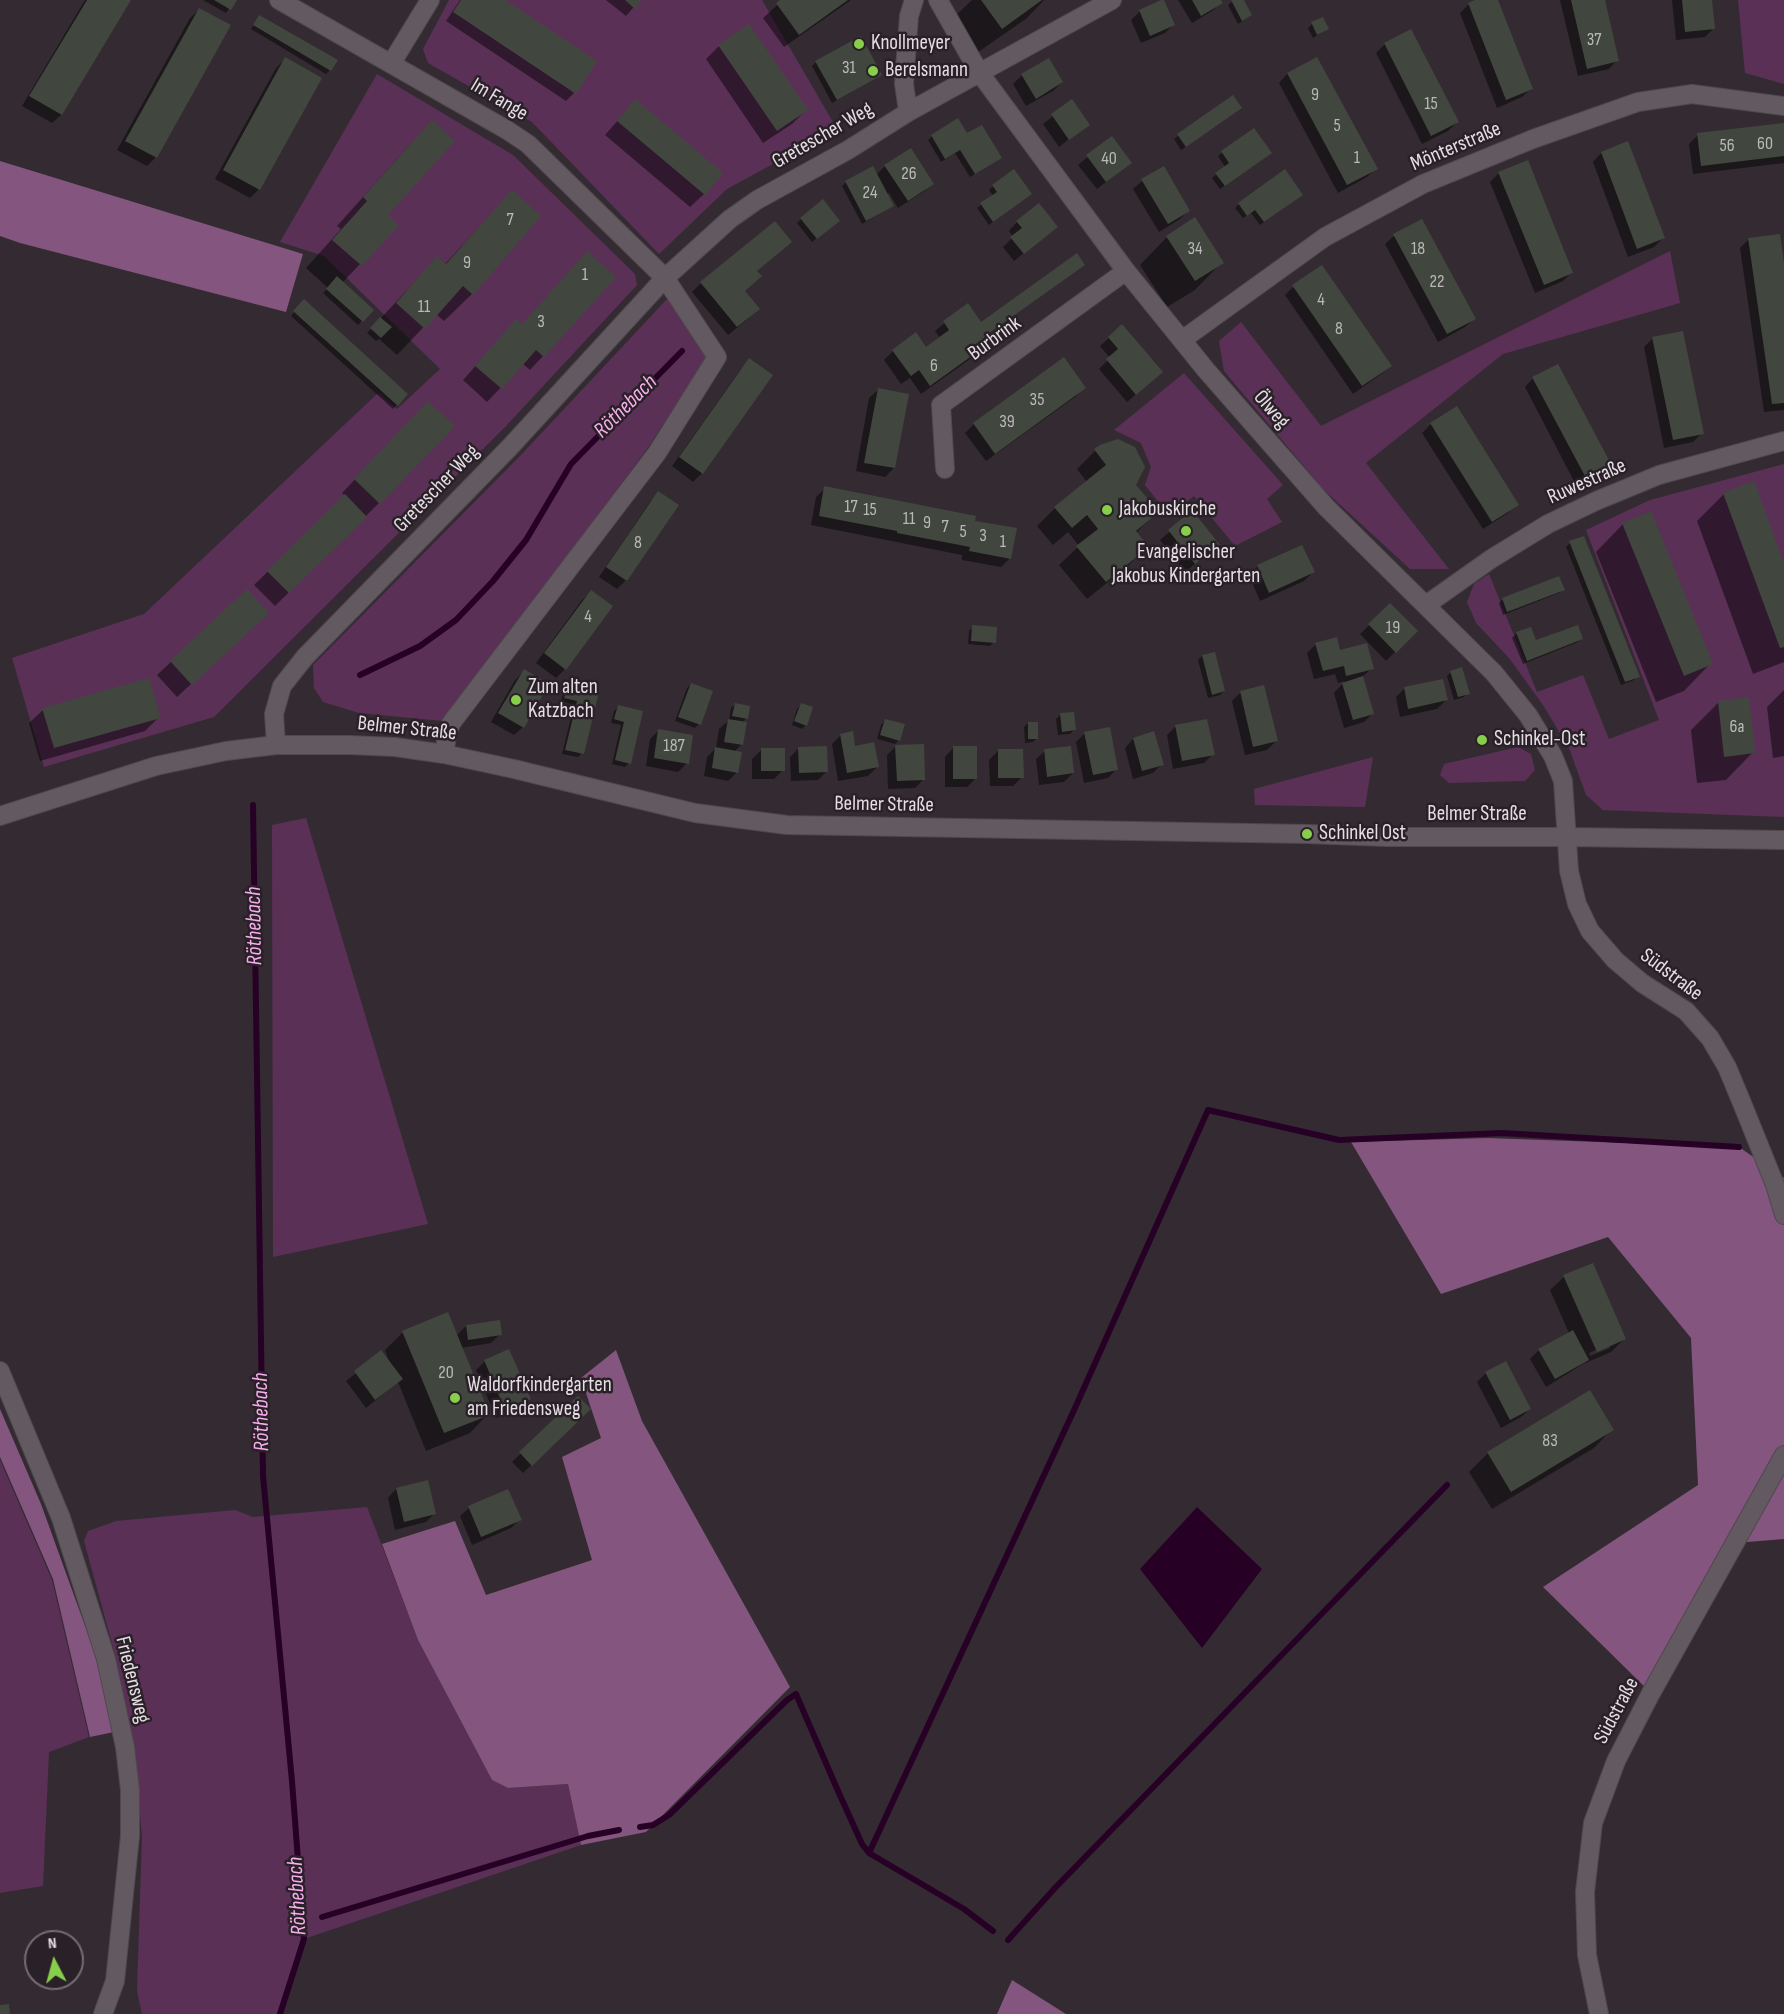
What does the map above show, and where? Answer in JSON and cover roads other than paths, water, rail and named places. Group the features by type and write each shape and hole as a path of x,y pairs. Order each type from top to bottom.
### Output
{"street":[{"name":"Im Fange","path":"279,0 507,129 528,144 665,278"},
{"path":"391,64 430,0"},
{"path":"910,111 904,94 904,84 909,16 914,0"},
{"name":"Ölweg","path":"938,0 979,72 1126,271 1182,340 1326,507 1494,673 1528,715 1553,756 1563,781 1566,837"},
{"name":"Gretescher Weg","path":"276,745 274,714 282,686 305,657 510,447 665,278 730,219 758,200 848,150 910,111 1112,0"},
{"name":"Mönterstraße","path":"1182,340 1325,237 1423,184 1533,139 1638,102 1692,94 1784,106"},
{"name":"Burbrink","path":"945,469 941,405 1126,271"},
{"path":"444,754 448,730 452,722 657,453 717,357 665,278"},
{"name":"Ruwestraße","path":"1426,605 1491,559 1539,530 1596,501 1659,475 1784,441"},
{"name":"Belmer Straße","path":"0,816 156,766 276,745 395,747 444,754 514,768 695,813 787,825 1386,837 1784,840"},
{"name":"Südstraße","path":"1566,837 1569,871 1577,904 1590,931 1615,960 1642,983 1686,1011 1710,1038 1727,1067 1775,1185 1784,1215"},
{"name":"Friedensweg","path":"0,1371 61,1518 106,1659 125,1747 130,1790 130,1836 116,1981 103,2014"},
{"name":"Südstraße","path":"1599,2014 1587,1955 1584,1892 1593,1823 1616,1761 1646,1703 1784,1455"}],"waterway":[{"path":"360,675 420,646 456,620 493,581 526,540 571,464 682,351"},
{"name":"Röthebach","path":"253,805 263,1476 292,1781 304,1939 280,2014"},
{"path":"640,1827 653,1825 669,1815 787,1700 796,1694 862,1844 869,1853 1075,1408 1208,1110 1339,1140 1502,1133 1739,1147"},
{"path":"1008,1940 1055,1888 1447,1485"},
{"path":"322,1917 588,1836 619,1830"},
{"path":"869,1853 964,1909 993,1931"}],"place":[{"name":"Knollmeyer","path":"859,44"},
{"name":"Berelsmann","path":"873,71"},
{"name":"Jakobuskirche","path":"1107,510"},
{"name":"Evangelischer Jakobus Kindergarten","path":"1186,531"},
{"name":"Zum alten Katzbach","path":"516,700"},
{"name":"Schinkel-Ost","path":"1482,740"},
{"name":"Schinkel Ost","path":"1307,834"},
{"name":"Waldorfkindergarten am Friedensweg","path":"455,1398"}]}
